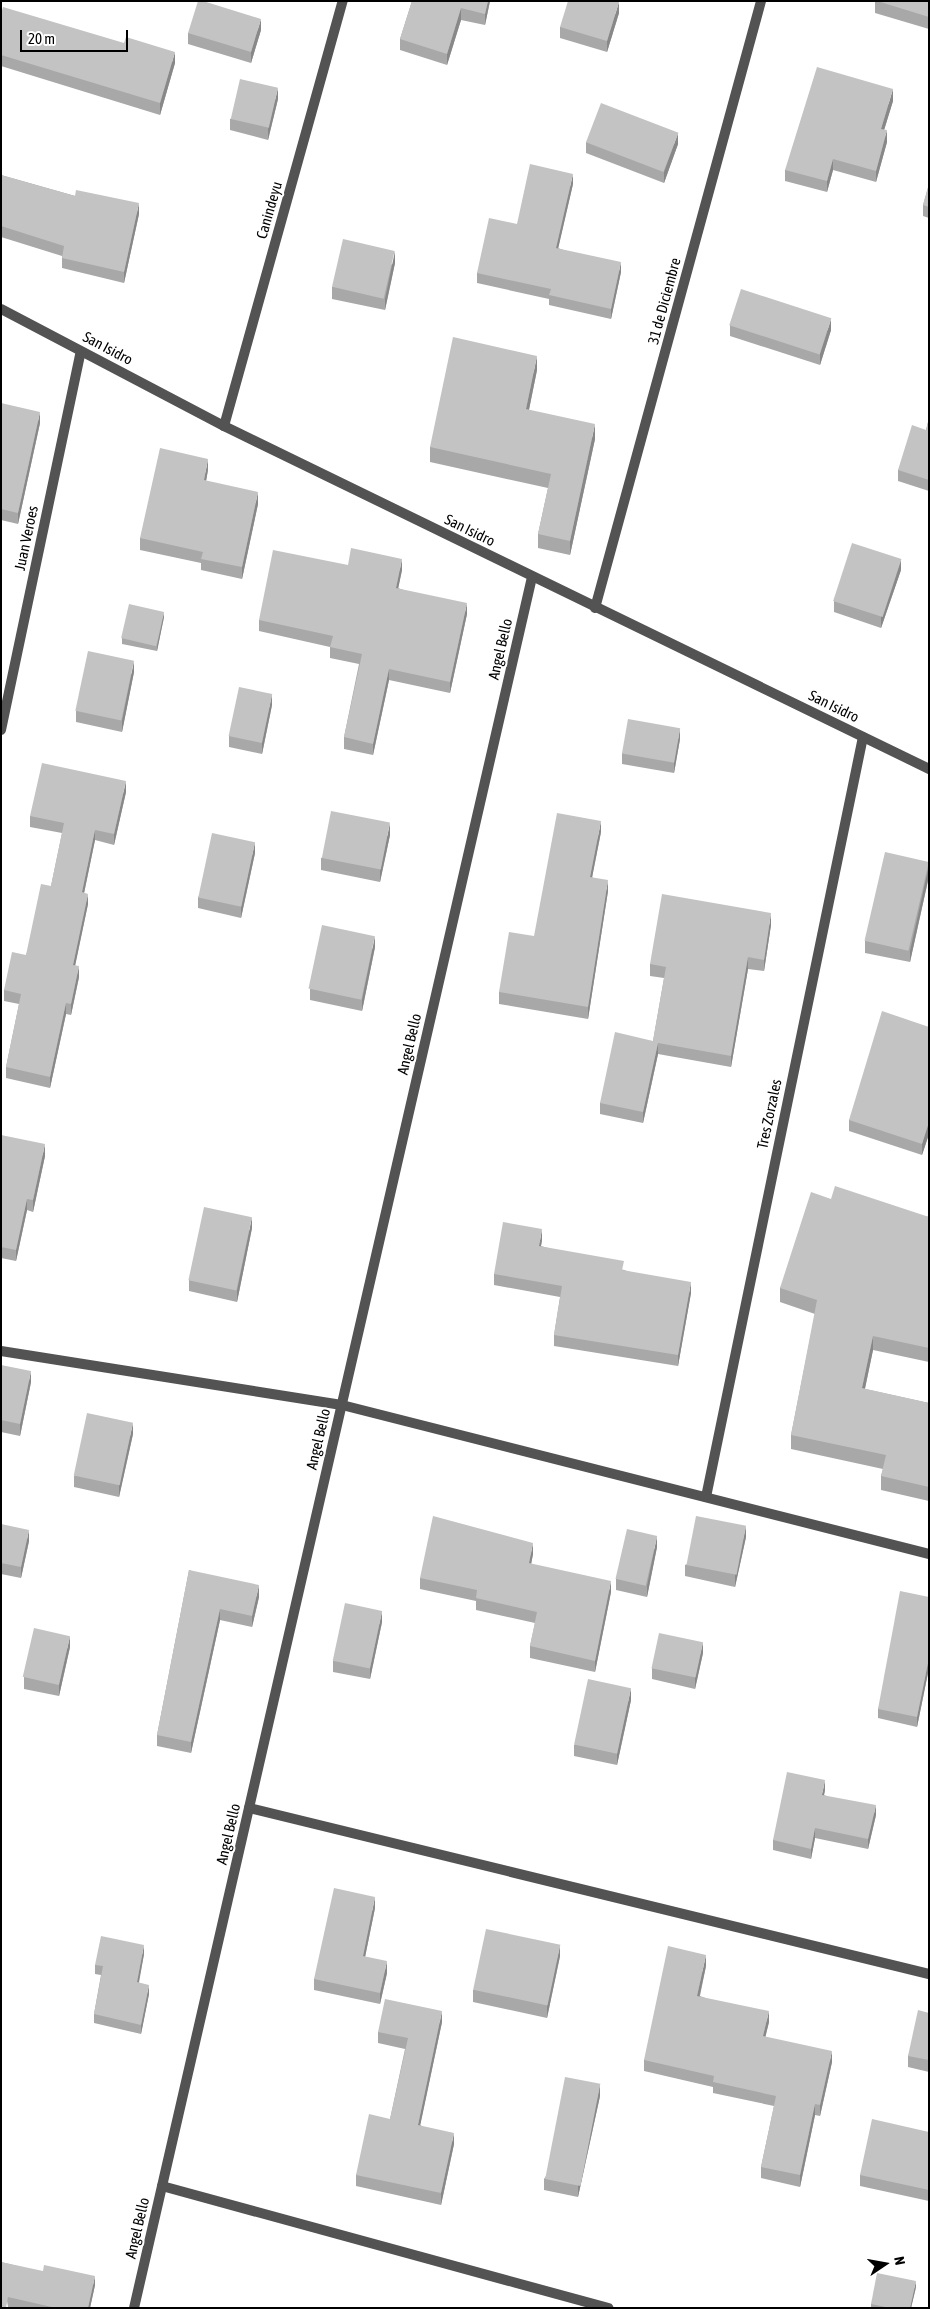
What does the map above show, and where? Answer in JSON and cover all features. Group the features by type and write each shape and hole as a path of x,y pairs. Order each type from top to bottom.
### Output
{"street":[{"name":"Canindeyu","path":"224,426 344,1"},
{"name":"31 de Diciembre","path":"595,608 761,1"},
{"name":"San Isidro","path":"1,309 224,426 929,769"},
{"name":"Juan Veroes","path":"1,730 81,351"},
{"name":"Angel Bello","path":"134,2308 532,577"},
{"name":"Tres Zorzales","path":"706,1497 863,737"},
{"path":"1,1350 342,1405 929,1554"},
{"path":"249,1808 929,1974"},
{"path":"162,2186 609,2308"}],"building":[{"path":"198,1 261,19 251,52 188,33"},
{"path":"412,1 488,1 485,14 461,8 447,54 400,39"},
{"path":"568,1 619,2 607,41 560,27"},
{"path":"877,1 929,1 929,17"},
{"path":"3,7 124,43 126,37 175,52 160,103 1,55 1,14"},
{"path":"817,67 893,89 881,129 887,130 876,171 833,159 827,181 785,170"},
{"path":"240,79 278,88 269,128 231,119"},
{"path":"601,103 678,133 663,172 586,142"},
{"path":"530,164 573,174 556,248 621,262 611,309 549,295 551,289 477,273 489,218 517,224"},
{"path":"1,175 75,196 76,190 139,203 124,272 62,258 64,246 1,226"},
{"path":"929,184 929,207 923,205"},
{"path":"343,239 395,251 384,299 332,287"},
{"path":"741,289 831,318 820,354 729,325"},
{"path":"453,337 537,356 526,409 595,424 570,541 538,534 551,474 430,447"},
{"path":"1,403 40,412 18,513 1,509"},
{"path":"929,418 929,480 898,470 912,425 926,430"},
{"path":"160,448 208,459 204,480 258,492 242,567 201,559 203,552 140,538"},
{"path":"852,543 901,559 883,617 833,601"},
{"path":"351,548 402,559 396,588 467,603 450,682 389,669 373,744 344,737 362,654 330,647 333,636 259,620 273,550 348,565"},
{"path":"129,604 164,612 156,646 121,638"},
{"path":"88,651 134,661 121,720 75,711"},
{"path":"239,687 272,694 262,743 229,736"},
{"path":"628,719 680,728 674,763 622,753"},
{"path":"42,763 126,781 114,834 95,830 82,892 88,894 73,965 79,966 71,1004 66,1003 50,1077 6,1067 21,994 4,990 12,952 26,955 41,884 51,886 64,823 30,816"},
{"path":"331,811 390,822 381,870 322,858"},
{"path":"557,813 601,821 590,877 608,880 588,1007 499,992 509,932 534,936"},
{"path":"212,833 255,842 241,907 198,898"},
{"path":"885,852 929,862 908,951 865,941"},
{"path":"662,894 771,913 764,960 748,957 731,1056 658,1043 643,1112 600,1103 615,1032 653,1041 666,967 650,964"},
{"path":"322,925 375,936 361,1000 308,989"},
{"path":"882,1011 929,1027 929,1122 922,1144 849,1120"},
{"path":"1,1135 45,1144 33,1200 27,1199 16,1250 1,1247"},
{"path":"835,1186 929,1217 929,1348 873,1336 862,1388 929,1403 929,1487 881,1476 886,1455 791,1435 817,1300 780,1288 811,1192 831,1199"},
{"path":"204,1207 252,1217 236,1291 188,1280"},
{"path":"503,1222 542,1229 539,1246 624,1261 622,1270 691,1282 678,1355 554,1335 562,1286 494,1274"},
{"path":"1,1365 31,1371 20,1424 1,1420"},
{"path":"87,1413 133,1423 120,1485 74,1476"},
{"path":"433,1516 533,1543 529,1563 611,1581 595,1661 530,1646 537,1612 476,1598 477,1590 420,1578"},
{"path":"696,1516 746,1526 737,1575 686,1565"},
{"path":"1,1524 29,1530 21,1567 1,1563"},
{"path":"627,1529 657,1536 646,1586 616,1579"},
{"path":"189,1570 259,1585 252,1616 220,1609 191,1742 157,1735"},
{"path":"900,1591 929,1597 929,1658 917,1717 878,1709"},
{"path":"345,1603 382,1611 370,1669 333,1661"},
{"path":"34,1628 70,1636 59,1685 23,1677"},
{"path":"659,1633 703,1642 696,1678 652,1668"},
{"path":"588,1679 631,1688 617,1754 574,1745"},
{"path":"787,1772 825,1780 822,1795 876,1805 868,1839 815,1828 811,1849 773,1840"},
{"path":"334,1888 375,1897 363,1956 387,1961 380,1993 314,1979"},
{"path":"486,1929 560,1945 547,2005 473,1990"},
{"path":"101,1936 144,1945 137,1982 149,1985 141,2025 94,2014 103,1966 95,1965"},
{"path":"668,1946 706,1955 697,1996 769,2011 763,2036 832,2051 820,2105 815,2104 800,2175 761,2167 776,2096 713,2082 714,2076 644,2060"},
{"path":"385,1999 442,2011 418,2125 454,2133 441,2193 356,2175 369,2114 390,2119 408,2038 378,2032"},
{"path":"918,2010 929,2013 929,2060 908,2056"},
{"path":"565,2077 600,2084 580,2186 545,2179"},
{"path":"872,2119 929,2132 929,2190 860,2175"},
{"path":"1,2262 43,2271 44,2265 95,2276 88,2308 56,2308 8,2297 6,2308 1,2308"},
{"path":"877,2273 916,2281 910,2308 890,2308 871,2304"}]}
